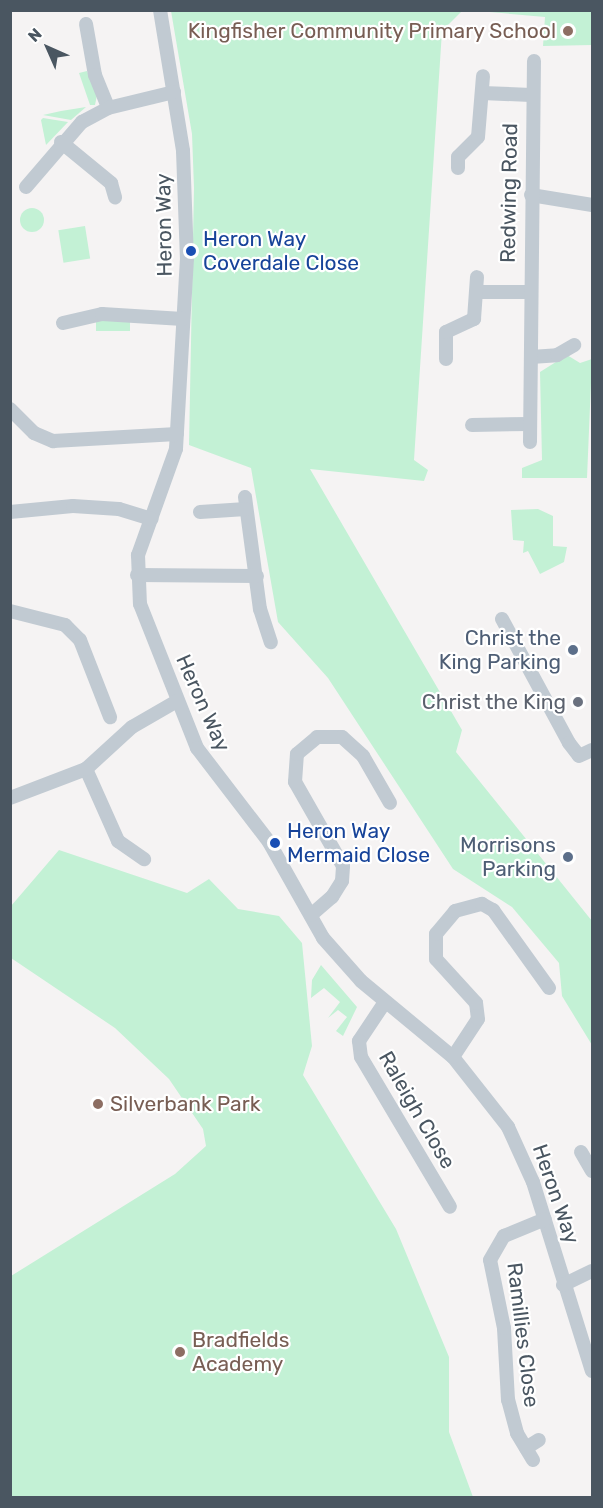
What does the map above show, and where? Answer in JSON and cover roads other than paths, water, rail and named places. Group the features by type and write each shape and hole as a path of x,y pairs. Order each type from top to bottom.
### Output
{"street":[{"name":"Heron Way","path":"160,10 174,92 186,202 183,320 177,434 171,475 151,519 137,575 140,603 197,748 269,842 339,959 385,1002 453,1057 508,1127 544,1219 592,1371"},
{"path":"86,24 95,75 108,108"},
{"name":"Redwing Road","path":"531,442 529,292 531,95 534,61"},
{"name":"Redwing Road","path":"458,168 458,157 478,137 483,76"},
{"path":"27,188 61,142 82,122 108,108 174,92"},
{"name":"Redwing Road","path":"482,93 531,95"},
{"path":"61,142 111,183 115,197"},
{"path":"531,195 592,205"},
{"name":"Redwing Road","path":"446,359 446,332 474,319 477,277"},
{"name":"Redwing Road","path":"477,292 529,292"},
{"path":"63,323 102,314 183,320"},
{"path":"531,357 556,355 574,345"},
{"path":"10,409 34,433 53,441 177,434"},
{"path":"472,425 530,424"},
{"path":"200,512 246,503 257,576 271,642"},
{"path":"10,512 73,506 119,509 151,519"},
{"path":"137,575 257,576"},
{"path":"10,611 65,625 80,640 110,717"},
{"path":"502,618 569,743 579,756 592,750"},
{"path":"10,798 86,769 132,727 177,701"},
{"path":"311,915 332,897 342,881 344,866 295,782 297,754 317,737 342,737 363,756 390,803"},
{"path":"86,769 118,841 144,859"},
{"path":"453,1057 478,1019 476,1002 436,959 436,934 455,911 482,904 493,910 549,988"},
{"name":"Raleigh Close","path":"385,1002 367,1023 359,1041 361,1057 450,1207"},
{"path":"581,1152 592,1171"},
{"name":"Ramillies Close","path":"539,1440 530,1454 508,1400 504,1328 490,1260 504,1236 544,1219"},
{"path":"563,1285 592,1271"}],"place":[{"name":"Kingfisher Community Primary School","path":"568,31"},
{"name":"Heron Way Coverdale Close","path":"191,251"},
{"name":"Christ the King Parking","path":"573,650"},
{"name":"Christ the King","path":"578,702"},
{"name":"Heron Way Mermaid Close","path":"275,843"},
{"name":"Morrisons Parking","path":"568,857"},
{"name":"Silverbank Park","path":"98,1104"},
{"name":"Bradfields Academy","path":"180,1352"}]}
